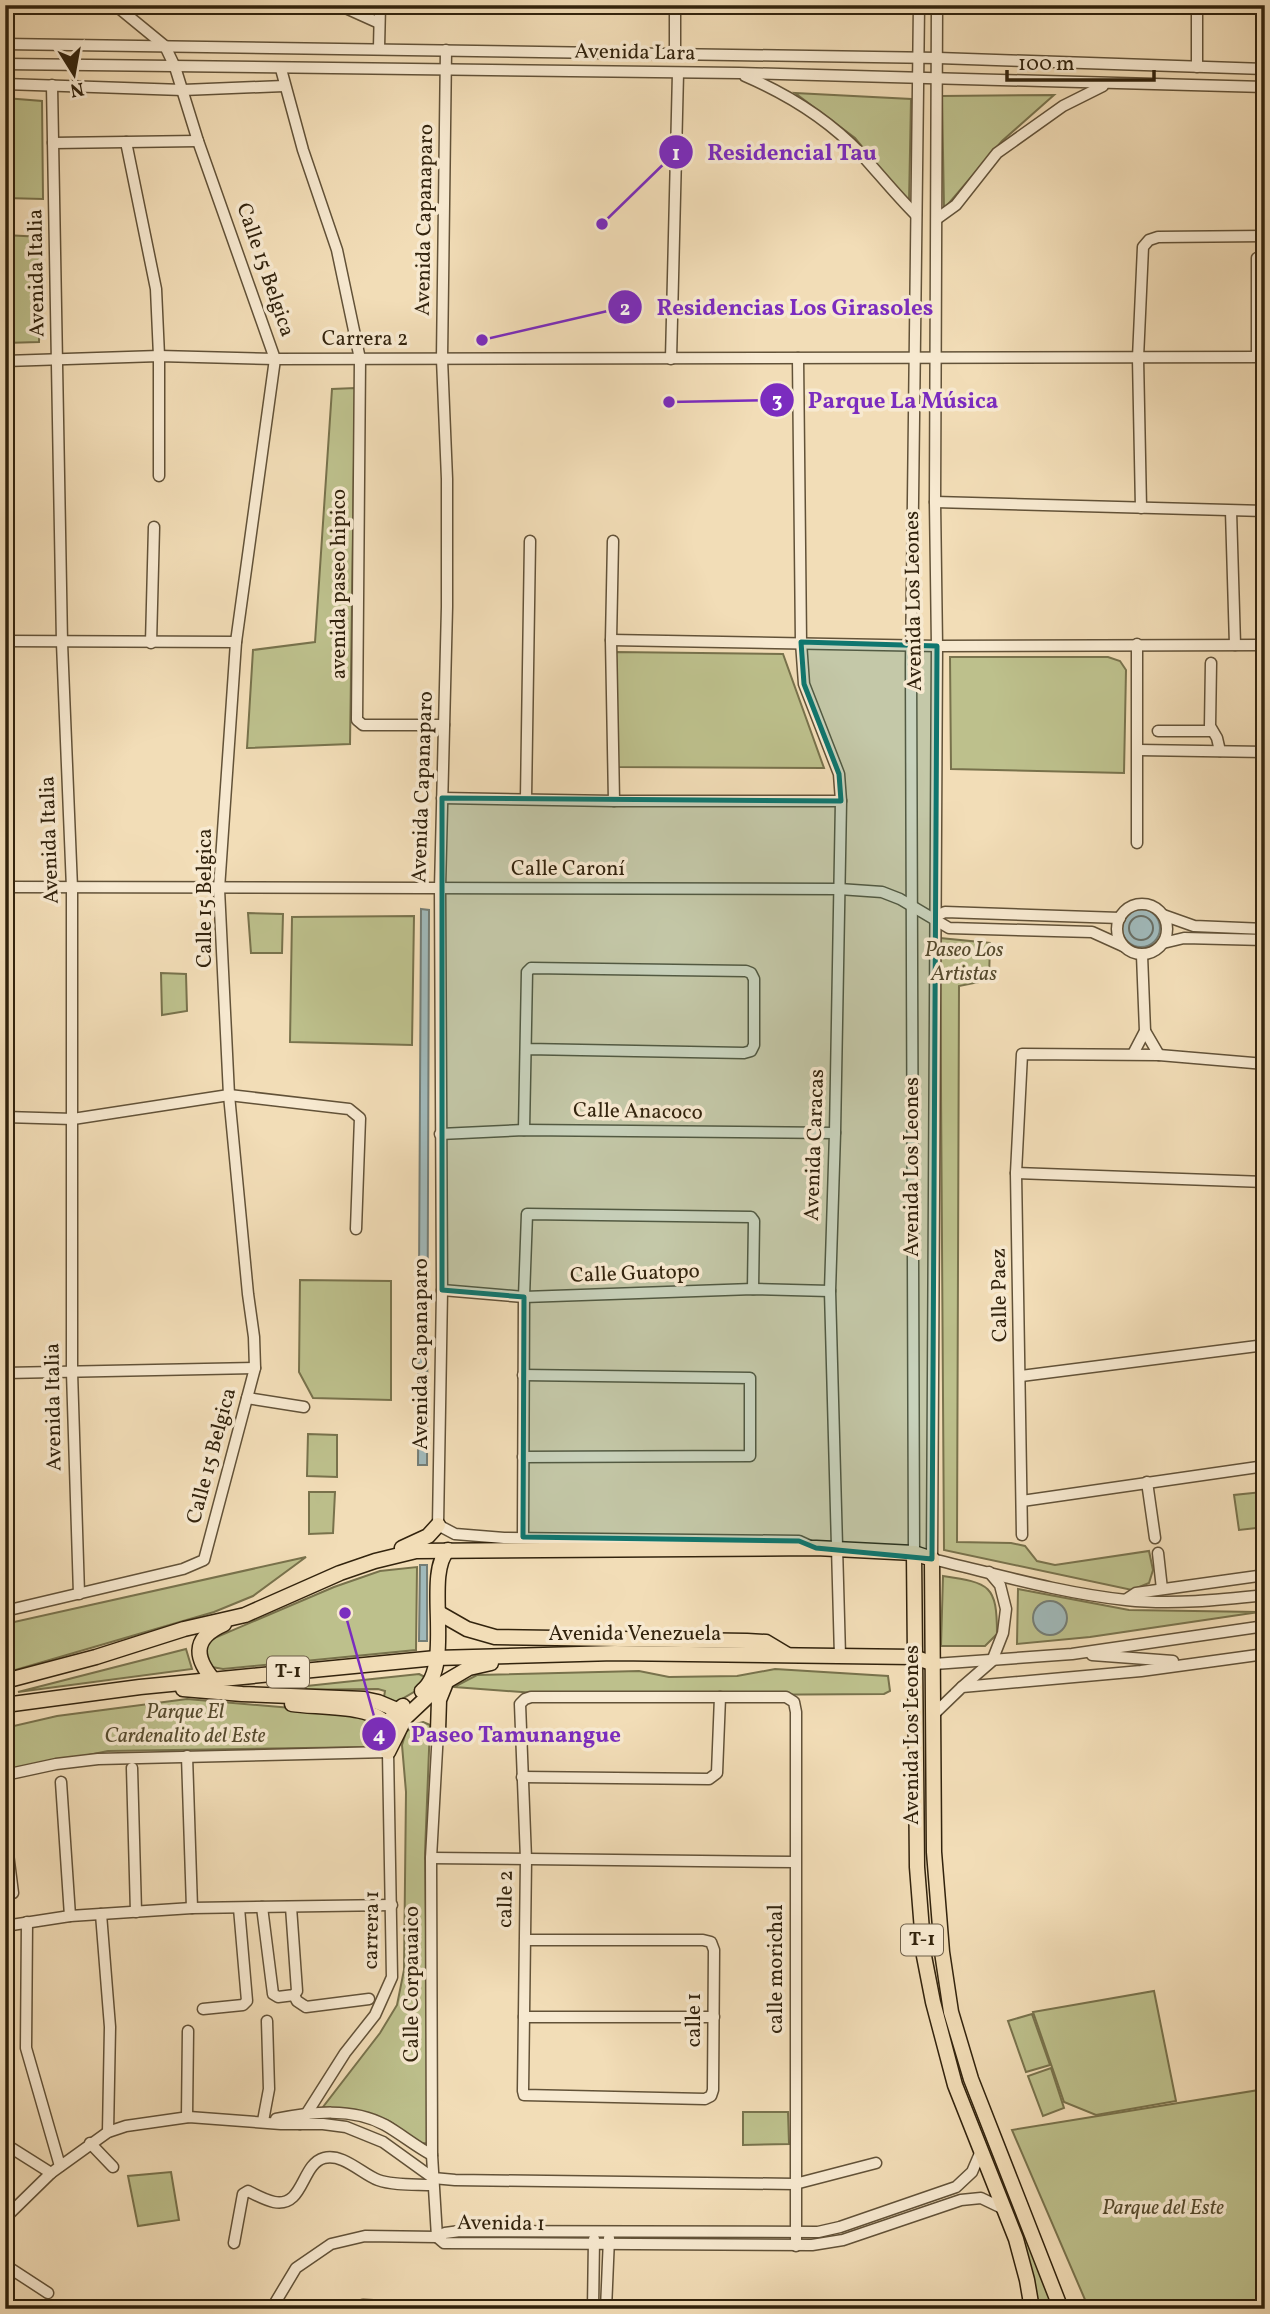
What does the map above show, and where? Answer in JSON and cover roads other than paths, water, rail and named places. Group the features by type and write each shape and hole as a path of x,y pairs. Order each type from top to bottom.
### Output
{"main road":[{"path":"375,1561 429,1536 438,1525"},
{"path":"225,1692 202,1666 199,1654 200,1644 213,1629 340,1573 416,1551 816,1548 914,1553 932,1559"},
{"path":"388,1752 387,1726 397,1710 429,1686 436,1658 440,1559 447,1549"},
{"name":"Avenida Los Leones","path":"914,1553 917,1867 924,1956 955,2085 1004,2208 1024,2270 1032,2309"},
{"name":"Avenida Los Leones","path":"932,1559 934,1852 942,1952 951,2012 971,2079 1061,2309"},
{"path":"439,1613 467,1629 495,1637 766,1642 787,1655"},
{"path":"5,1681 96,1657 184,1629 244,1615"},
{"path":"388,1752 405,1718 440,1685 469,1668 487,1663 565,1660 615,1653"},
{"name":"Avenida Venezuela","path":"5,1705 212,1679 436,1658 615,1653 787,1655 914,1657 933,1664"},
{"path":"438,1731 439,1700 443,1688 451,1678"},
{"path":"140,1687 364,1699 397,1710"},
{"path":"242,1694 298,1705 361,1710 379,1717 387,1726"}],"street":[{"path":"115,5 165,46"},
{"path":"339,5 379,23"},
{"path":"379,48 380,5"},
{"path":"675,5 675,54"},
{"name":"Avenida Los Leones","path":"914,1553 912,645 919,5"},
{"name":"Avenida Los Leones","path":"932,1559 937,5"},
{"path":"1197,5 1197,67"},
{"name":"Avenida Lara","path":"5,44 938,58 1265,69"},
{"name":"Calle 15 Belgica","path":"5,1611 183,1569 204,1560 255,1368 229,1095 219,889 236,642 275,359 198,141 175,67 165,46"},
{"name":"Avenida Capanaparo","path":"438,1525 442,1290 440,888 447,479 442,359 446,50"},
{"name":"Avenida Lara","path":"5,64 739,74 1265,87"},
{"name":"avenida paseo hipico","path":"281,69 284,86 337,250 360,359 357,720 363,726 444,725"},
{"path":"671,359 678,73"},
{"path":"739,74 780,91 818,115 861,154 891,191 916,215"},
{"path":"5,84 183,90 284,86"},
{"path":"938,218 956,205 997,153 1063,106 1107,85"},
{"name":"Avenida Italia","path":"52,86 62,643 72,888 72,1372 79,1594"},
{"path":"53,143 198,141"},
{"path":"126,142 156,289 159,476"},
{"path":"1141,508 1138,358 1143,247 1149,240 1157,237 1265,236"},
{"path":"1261,357 1261,283 1257,258 1265,258"},
{"name":"Carrera 2","path":"5,360 159,356 275,359 1261,357"},
{"name":"Avenida Caracas","path":"798,358 801,642 804,684 839,774 841,801 830,1291 839,1656"},
{"path":"934,502 1265,511"},
{"path":"1231,511 1235,645"},
{"path":"151,643 154,527"},
{"path":"526,798 530,541"},
{"path":"613,541 611,640 614,802"},
{"path":"611,640 937,646 1265,645"},
{"path":"5,641 236,642"},
{"path":"1137,644 1137,843"},
{"path":"1211,663 1212,731 1220,751"},
{"path":"1158,731 1212,731"},
{"path":"1139,750 1265,752"},
{"path":"442,798 614,802 841,801"},
{"name":"Calle Caroní","path":"5,887 839,888 882,892 934,917 949,928 1092,932 1123,946"},
{"path":"1163,915 1167,932 1157,950 1142,955 1123,946 1117,932 1120,918 1130,907 1137,905 1151,906 1163,915 1194,926 1265,929"},
{"path":"934,917 945,912 1120,918"},
{"path":"1163,943 1184,938 1265,940"},
{"path":"1142,955 1145,1031 1159,1055"},
{"path":"524,1130 527,972 535,967 746,971 751,973 754,979 754,1045 751,1051 527,1049"},
{"path":"1145,1031 1132,1054 1265,1064"},
{"name":"Calle Paez","path":"1022,1535 1016,1173 1023,1054 1132,1054"},
{"path":"5,1117 73,1119 229,1095 349,1109 360,1118 356,1228"},
{"name":"Calle Anacoco","path":"440,1134 524,1130 835,1133"},
{"path":"1016,1173 1265,1182"},
{"path":"523,1537 527,1213 751,1217 754,1221 753,1290"},
{"name":"Calle Guatopo","path":"442,1290 524,1297 753,1290 830,1291"},
{"path":"1021,1376 1265,1345"},
{"path":"5,1373 255,1368"},
{"path":"523,1375 751,1378 750,1456 523,1457"},
{"path":"247,1398 304,1407"},
{"path":"1022,1501 1265,1466"},
{"path":"1147,1482 1154,1538"},
{"path":"438,1525 455,1534 504,1538 799,1541 816,1548"},
{"path":"1158,1553 1162,1589"},
{"path":"932,1559 1061,1589 1126,1600 1206,1601 1265,1595"},
{"path":"933,1716 992,1661 1003,1633 1006,1609 1000,1585 989,1572"},
{"path":"1126,1600 1136,1593 1265,1575"},
{"name":"Avenida Venezuela","path":"933,1664 1072,1654 1265,1626"},
{"path":"1072,1654 1195,1663"},
{"path":"962,1687 1141,1671 1265,1654"},
{"name":"calle 2","path":"524,2095 526,1860 520,1704 531,1697 720,1697"},
{"path":"522,1777 709,1779 717,1773 720,1697"},
{"name":"calle morichal","path":"720,1697 786,1697 794,1702 796,1712 796,2246"},
{"name":"Calle Corpauaico","path":"437,2237 432,2155 432,1858 438,1731"},
{"path":"5,1775 56,1764 98,1759 388,1752"},
{"name":"carrera 1","path":"300,2124 345,2053 375,2015 392,1977 388,1752"},
{"path":"187,1756 192,1908"},
{"path":"132,1768 136,1912"},
{"path":"61,1782 70,1916"},
{"path":"5,1830 13,1893"},
{"path":"432,1858 795,1862"},
{"path":"5,1926 70,1916 192,1908 392,1905"},
{"path":"262,1907 273,1994 278,1997 294,1995"},
{"path":"292,1907 297,1986 294,1995 297,2001 306,2007 369,1999"},
{"path":"203,2009 243,2005 247,2001 239,1908"},
{"path":"100,1914 110,2027 108,2132"},
{"path":"27,1922 26,2048 56,2169"},
{"name":"calle 1","path":"524,2095 705,2099 711,2096 713,2090 714,2017 714,1950 711,1942 525,1941"},
{"path":"524,2017 714,2017"},
{"path":"263,2121 269,2089 267,2021"},
{"path":"187,2117 188,2031"},
{"path":"263,2121 307,2113 341,2113 376,2120 432,2155"},
{"path":"5,2218 56,2169 108,2132 126,2126 187,2117 323,2124 362,2132 383,2142 433,2182"},
{"path":"90,2143 113,2167"},
{"path":"5,2144 56,2169"},
{"name":"Avenida 1","path":"981,2151 972,2172 956,2187 818,2232 460,2231 437,2237 444,2243 796,2246 843,2240 961,2200 981,2198 1004,2208"},
{"path":"234,2243 243,2194 248,2191 272,2202 282,2203 297,2193 314,2164 322,2158 332,2157 345,2162 384,2182 795,2184 876,2163"},
{"path":"5,2197 15,2206"},
{"path":"593,2309 594,2232"},
{"path":"606,2309 609,2232"},
{"path":"274,2309 296,2268 331,2244 365,2236 437,2237"},
{"path":"5,2265 48,2293"},
{"path":"350,2309 363,2305 449,2309"}],"water":[{"path":"421,909 429,910 427,1465 418,1465"},
{"path":"1141,909 1155,914 1160,928 1155,942 1141,947 1127,942 1122,928 1127,914"},
{"path":"420,1565 427,1565 427,1641 419,1641"},
{"path":"1050,1601 1062,1606 1067,1618 1062,1630 1050,1635 1038,1630 1033,1618 1038,1606"}],"place":[{"name":"Residencial Tau","path":"602,224"},
{"name":"Residencias Los Girasoles","path":"482,340"},
{"name":"Parque La Música","path":"669,402"},
{"name":"Paseo Tamunangue","path":"345,1613"}],"park label":[{"name":"Paseo Los Artistas","path":"964,962"},
{"name":"Parque El Cardenalito del Este","path":"185,1724"},
{"name":"Parque del Este","path":"1163,2208"}]}
